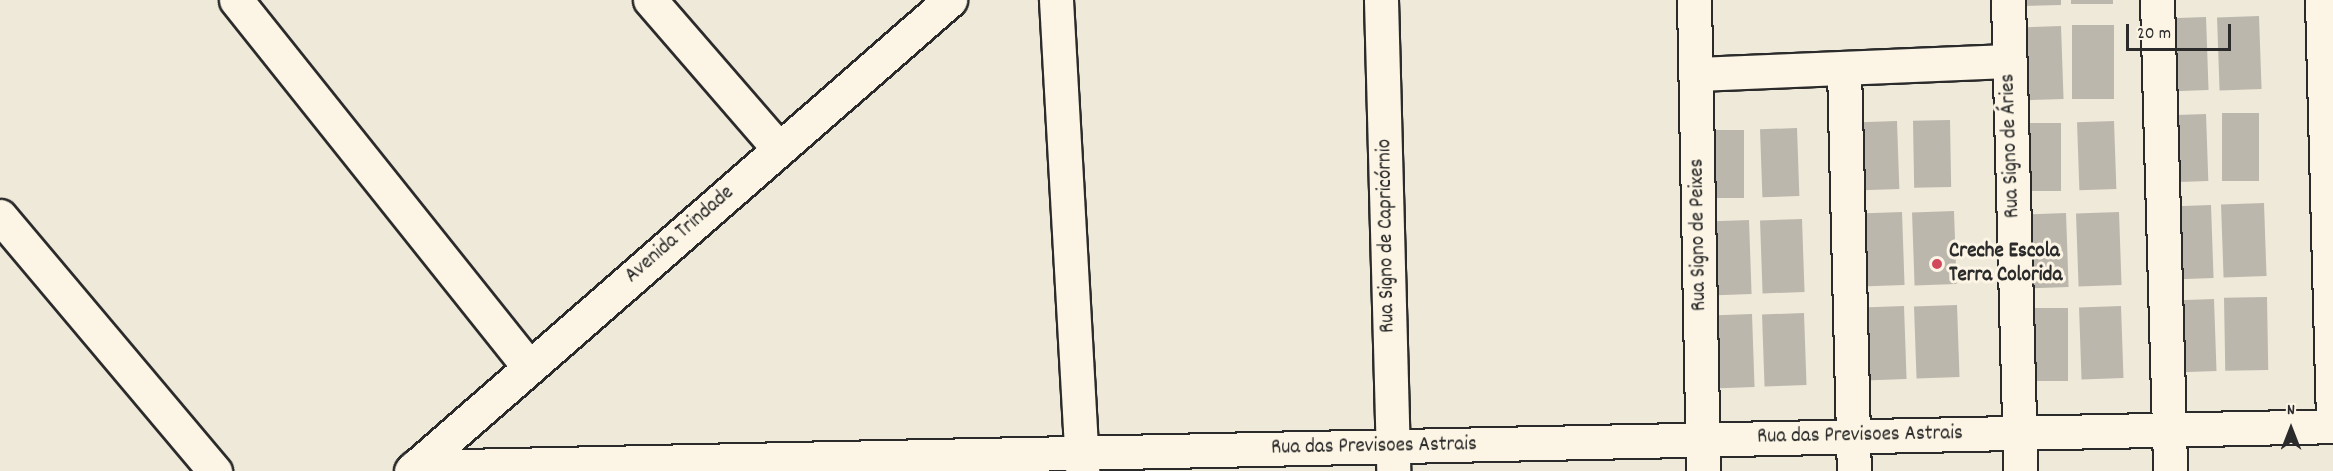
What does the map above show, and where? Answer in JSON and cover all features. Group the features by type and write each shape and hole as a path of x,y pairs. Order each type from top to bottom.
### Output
{"street":[{"path":"236,0 528,366"},
{"path":"650,0 779,149"},
{"name":"Avenida Trindade","path":"413,469 528,366 950,0"},
{"path":"1056,0 1082,462"},
{"name":"Rua Signo de Capricórnio","path":"1381,0 1393,459"},
{"name":"Rua Signo de Peixes","path":"1694,0 1703,455"},
{"name":"Rua Signo de Áries","path":"2007,0 2020,471"},
{"path":"2157,0 2170,471"},
{"path":"2322,0 2333,418"},
{"path":"1696,74 2009,61"},
{"path":"1844,68 1856,436 1854,471"},
{"path":"0,216 215,471"},
{"name":"Rua das Previsoes Astrais","path":"413,469 1703,455 1856,436 2333,426"}],"building":[{"path":"2018,0 2061,0 2061,5 2019,6"},
{"path":"2071,0 2113,0 2113,4 2071,4"},
{"path":"2259,16 2262,89 2220,90 2217,17"},
{"path":"2206,17 2209,90 2167,91 2164,18"},
{"path":"2072,25 2114,25 2114,99 2072,99"},
{"path":"2061,26 2064,99 2022,100 2019,27"},
{"path":"2222,113 2259,113 2259,181 2222,181"},
{"path":"2206,114 2208,181 2171,182 2169,115"},
{"path":"1950,120 1951,187 1914,188 1913,121"},
{"path":"1897,121 1899,189 1862,190 1860,122"},
{"path":"2114,121 2116,189 2079,190 2077,122"},
{"path":"2024,123 2061,123 2061,191 2024,191"},
{"path":"1797,128 1799,196 1762,197 1760,129"},
{"path":"1707,130 1744,130 1744,198 1707,198"},
{"path":"2264,203 2267,276 2224,277 2221,205"},
{"path":"2211,205 2214,278 2172,279 2169,206"},
{"path":"1954,211 1957,284 1915,285 1912,212"},
{"path":"1902,212 1905,285 1862,286 1859,214"},
{"path":"2119,212 2122,285 2079,286 2076,214"},
{"path":"2066,213 2069,287 2027,288 2024,214"},
{"path":"1802,219 1805,292 1763,293 1760,220"},
{"path":"1749,220 1752,294 1710,295 1707,221"},
{"path":"2267,297 2268,370 2225,371 2224,298"},
{"path":"2214,299 2217,371 2175,372 2172,300"},
{"path":"1957,305 1960,377 1917,378 1914,307"},
{"path":"1904,306 1907,379 1865,380 1862,307"},
{"path":"2121,306 2124,378 2082,379 2079,307"},
{"path":"2026,308 2068,308 2068,381 2026,381"},
{"path":"1804,313 1807,385 1765,386 1762,314"},
{"path":"1752,314 1755,387 1713,388 1710,315"}],"place":[{"name":"Creche Escola Terra Colorida","path":"1937,264"}]}
